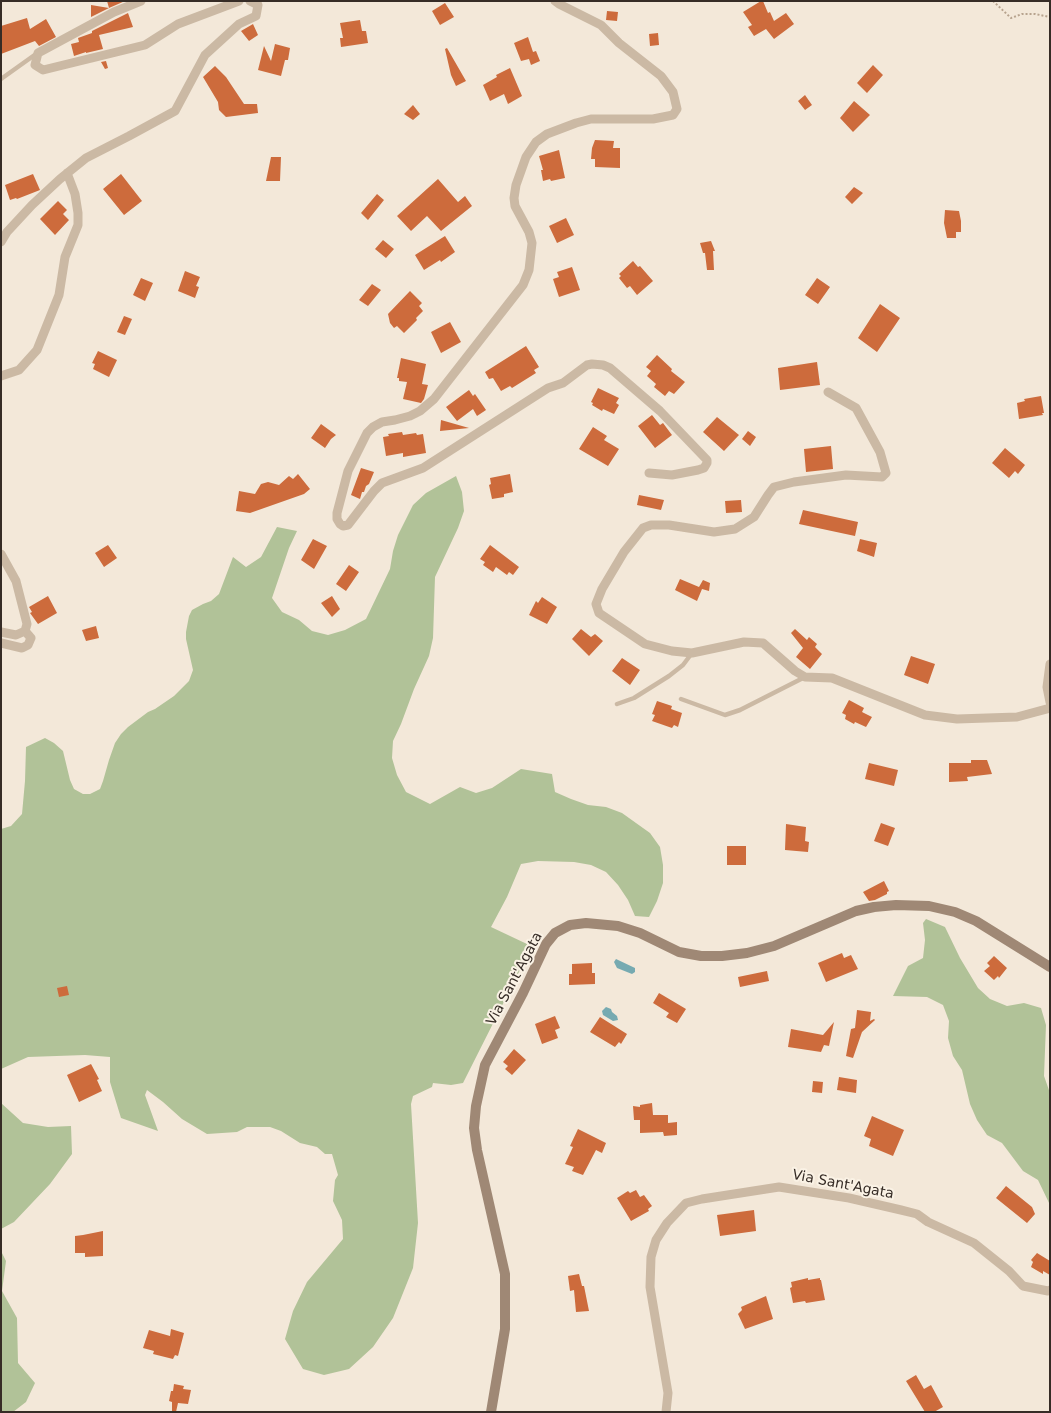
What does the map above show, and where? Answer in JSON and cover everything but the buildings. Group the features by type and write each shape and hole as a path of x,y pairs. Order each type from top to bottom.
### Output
{"street":[{"path":"141,1 114,12 38,53 35,65 43,70 145,45 178,24 238,1"},
{"path":"1,242 7,232 32,204 86,158 175,111 205,55 239,24 256,16 258,5 250,1"},
{"path":"555,1 601,25 619,43 661,76 673,92 677,109 673,114 653,119 591,119 547,134 536,142 526,157 516,185 514,198 515,206 529,232 532,243 529,270 524,286 434,399 420,411 410,416 382,422 373,427 367,433 348,471 336,513 337,519 343,526 348,525 382,483 423,468 548,388 563,382 587,365 603,365 610,368 660,411 707,460 704,468 698,470 672,475 649,473"},
{"path":"1,376 19,370 37,350 59,295 66,257 78,225 75,194 67,173"},
{"path":"828,392 856,408 880,452 886,473 882,477 846,475 794,482 774,487 754,517 735,529 714,532 669,526 651,525 642,528 624,552 602,589 596,604 599,613 645,644 672,651 692,653 744,642 763,643 795,671 805,677 832,678 925,715 957,718 1017,718 1050,708"},
{"path":"1,554 16,581 27,624 25,631"},
{"path":"1,632 16,635 25,631"},
{"path":"1,643 22,648 28,645 31,638 25,631"},
{"path":"1050,664 1047,687 1050,702"},
{"name":"Via Sant'Agata","path":"491,1412 505,1329 506,1290 505,1274 477,1150 474,1128 476,1106 485,1065 523,993 546,944 555,934 570,925 586,922 618,926 640,933 679,952 700,956 722,956 747,953 774,946 856,911 874,907 896,905 929,906 955,912 976,921 1050,967"},
{"name":"Via Sant'Agata","path":"666,1412 668,1394 650,1287 651,1257 656,1240 667,1223 686,1203 702,1199 779,1187 848,1198 901,1210 917,1214 928,1222 974,1243 1009,1271 1023,1286 1048,1291 1050,1290"}],"lane":[{"path":"1,79 38,53"},
{"path":"617,704 634,698 669,676 683,665 692,653"},
{"path":"681,699 726,715 740,710 805,677"}],"path":[{"path":"993,1 1011,18 1022,14 1050,16"}],"green space":[{"path":"456,476 462,492 464,511 458,528 435,577 433,638 429,656 393,741 392,758 397,775 406,792 430,804 460,787 476,793 492,788 521,769 552,774 555,792 588,805 606,807 622,813 650,833 660,847 663,865 663,883 657,901 649,917 635,916 628,900 618,885 606,872 591,865 574,862 538,861 521,864 507,897 491,927 527,944 525,960 463,1083 451,1085 433,1083 432,1087 413,1096 411,1104 418,1223 413,1268 393,1318 373,1347 349,1369 324,1375 303,1369 285,1339 293,1311 307,1282 343,1239 342,1220 333,1201 335,1180 338,1175 332,1154 325,1154 317,1147 300,1143 281,1131 270,1127 247,1127 237,1132 207,1134 182,1119 147,1090 145,1095 158,1131 121,1118 110,1082 110,1057 85,1055 28,1057 1,1069 1,829 11,826 22,814 26,747 45,738 54,743 63,751 70,780 74,789 83,794 90,794 100,789 115,743 121,734 148,712 174,696 189,681 193,670 186,639 189,616 192,610 211,601 219,594 233,557 246,567 261,557 277,527 297,531 289,548 272,598 282,612 299,620 312,631 328,635 345,630 366,619 390,569 393,551 398,535 413,505 426,493"},
{"path":"926,919 945,927 960,958 978,988 990,999 1007,1006 1024,1003 1041,1008 1046,1025 1044,1076 1050,1093 1050,1205 1038,1180 1023,1171 1002,1143 987,1135 977,1120 970,1104 962,1070 953,1056 948,1038 949,1021 943,1005 927,997 893,996 908,966 923,958 925,940 923,923"},
{"path":"1,1103 23,1123 48,1127 71,1126 72,1154 50,1184 14,1222 1,1229"},
{"path":"1,1251 6,1261 2,1291 17,1318 18,1363 35,1383 26,1402 13,1412 1,1412"}],"water":[{"path":"616,959 635,968 635,972 632,974 617,968 614,962"},
{"path":"606,1007 611,1009 617,1016 618,1020 613,1021 603,1015 602,1011"}]}
